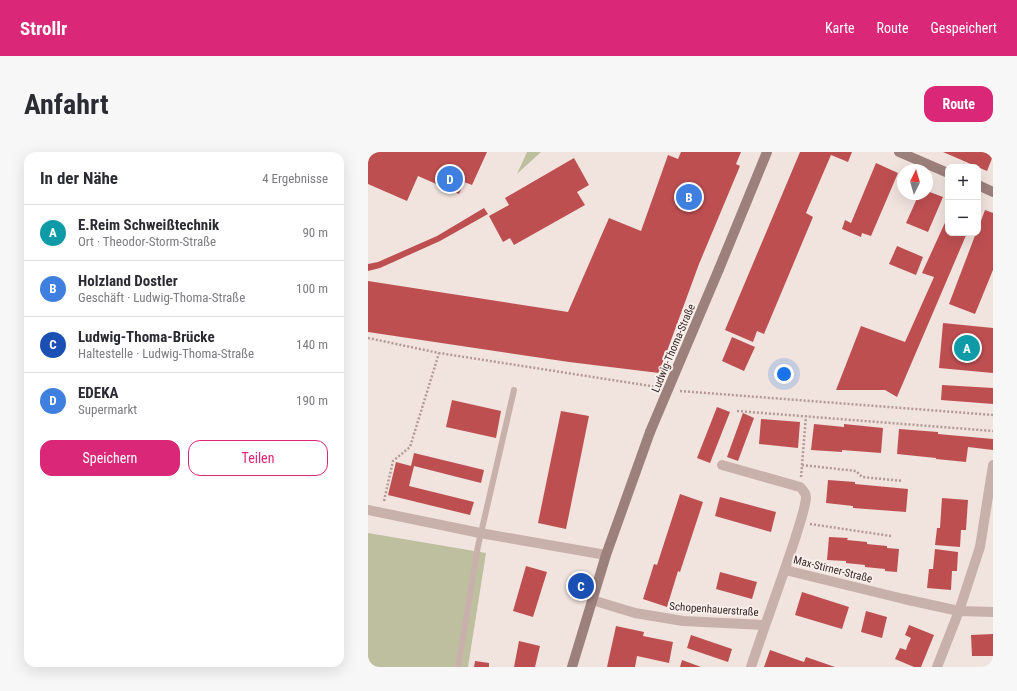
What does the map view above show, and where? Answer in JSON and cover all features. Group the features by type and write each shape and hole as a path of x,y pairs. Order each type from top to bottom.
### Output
{"street":[{"name":"Ludwig-Thoma-Straße","path":"572,667 606,555 650,432 719,270 767,152"},
{"path":"898,152 945,172"},
{"path":"981,186 993,192"},
{"path":"722,465 800,487"},
{"path":"937,667 959,611 980,547 993,465"},
{"name":"Max-Stirner-Straße","path":"800,487 805,492 806,497 800,523 785,570 959,611 993,612"},
{"path":"368,510 480,533 606,555"},
{"name":"Schopenhauerstraße","path":"751,667 785,570"},
{"name":"Schopenhauerstraße","path":"592,600 635,613 683,621 765,625"}],"lane":[{"path":"458,667 480,533 492,488 514,390"}],"path":[{"path":"381,513 394,461 410,447 439,353"},
{"path":"737,411 993,431"},
{"path":"800,487 806,416"},
{"path":"802,465 856,471 862,476 903,481"},
{"path":"800,523 891,536"}],"green space":[{"path":"527,152 541,152 517,174"},
{"path":"368,533 486,553 468,667 368,667"}],"building":[{"path":"368,152 487,152 472,185 464,182 459,194 418,176 407,201 368,184"},
{"path":"681,152 741,152 736,164 740,166 699,264 659,373 569,362 368,332 368,281 568,312 609,218 641,231 668,155 678,159"},
{"path":"800,152 852,152 848,162 831,155 806,213 813,217 764,334 757,331 753,342 725,330"},
{"path":"943,152 993,152 993,156 987,171 981,168 981,164 971,164"},
{"path":"574,158 589,185 577,192 585,205 514,245 510,238 503,242 489,216 509,205 505,198"},
{"path":"876,163 897,173 871,236 862,233 861,237 842,229 845,220 851,223"},
{"path":"933,193 943,197 928,232 906,223 916,200 933,200"},
{"path":"484,208 488,214 440,241 380,268 368,271 368,264 378,262 437,236"},
{"path":"985,210 993,213 993,270 975,314 949,304 975,236 981,236 981,221"},
{"path":"945,223 945,236 966,236 897,397 885,390 836,390 861,326 905,342 934,277 922,273"},
{"path":"897,246 923,257 916,275 889,264"},
{"path":"943,323 993,328 993,373 939,368"},
{"path":"732,337 755,347 744,371 722,361"},
{"path":"942,385 993,388 993,404 941,400"},
{"path":"452,400 501,411 496,438 446,427"},
{"path":"717,407 730,412 710,463 697,458"},
{"path":"561,411 589,416 566,529 538,523"},
{"path":"743,413 754,418 738,461 727,457"},
{"path":"761,419 800,422 798,448 759,444"},
{"path":"814,424 844,427 844,424 883,428 881,453 842,450 842,452 811,450"},
{"path":"899,429 993,439 993,450 968,447 966,462 897,454"},
{"path":"414,453 484,470 481,483 414,466 409,486 474,502 470,515 388,495 396,462 411,466"},
{"path":"828,480 908,489 906,512 853,508 853,506 826,503"},
{"path":"680,494 703,502 680,572 678,571 667,607 643,599 654,564 657,565"},
{"path":"720,497 776,512 771,532 715,516"},
{"path":"942,498 968,500 966,530 961,530 960,547 935,545 937,528 940,528"},
{"path":"829,537 848,538 847,540 867,542 867,544 899,549 897,572 865,567 865,565 846,563 846,561 827,560"},
{"path":"935,549 958,552 957,571 952,571 951,590 927,588 929,569 933,569"},
{"path":"526,566 547,572 533,617 513,611"},
{"path":"720,572 757,582 752,599 716,589"},
{"path":"802,592 849,607 842,629 795,615"},
{"path":"866,611 887,617 882,638 861,632"},
{"path":"909,625 934,635 921,667 914,667 895,659 900,648 906,650 911,638 905,635"},
{"path":"616,626 644,632 643,636 673,642 669,663 637,656 635,667 607,667"},
{"path":"993,634 993,656 972,656 971,635"},
{"path":"691,635 732,649 728,662 687,648"},
{"path":"519,641 540,646 535,667 514,667"},
{"path":"770,650 804,662 806,657 835,667 764,667"},
{"path":"682,660 701,667 680,667"},
{"path":"475,661 489,663 489,667 474,667"}],"place":[{"name":"EDEKA","path":"450,179"},
{"name":"Holzland Dostler","path":"689,197"},
{"name":"E.Reim Schweißtechnik","path":"967,348"},
{"name":"Ludwig-Thoma-Brücke","path":"581,586"}]}
